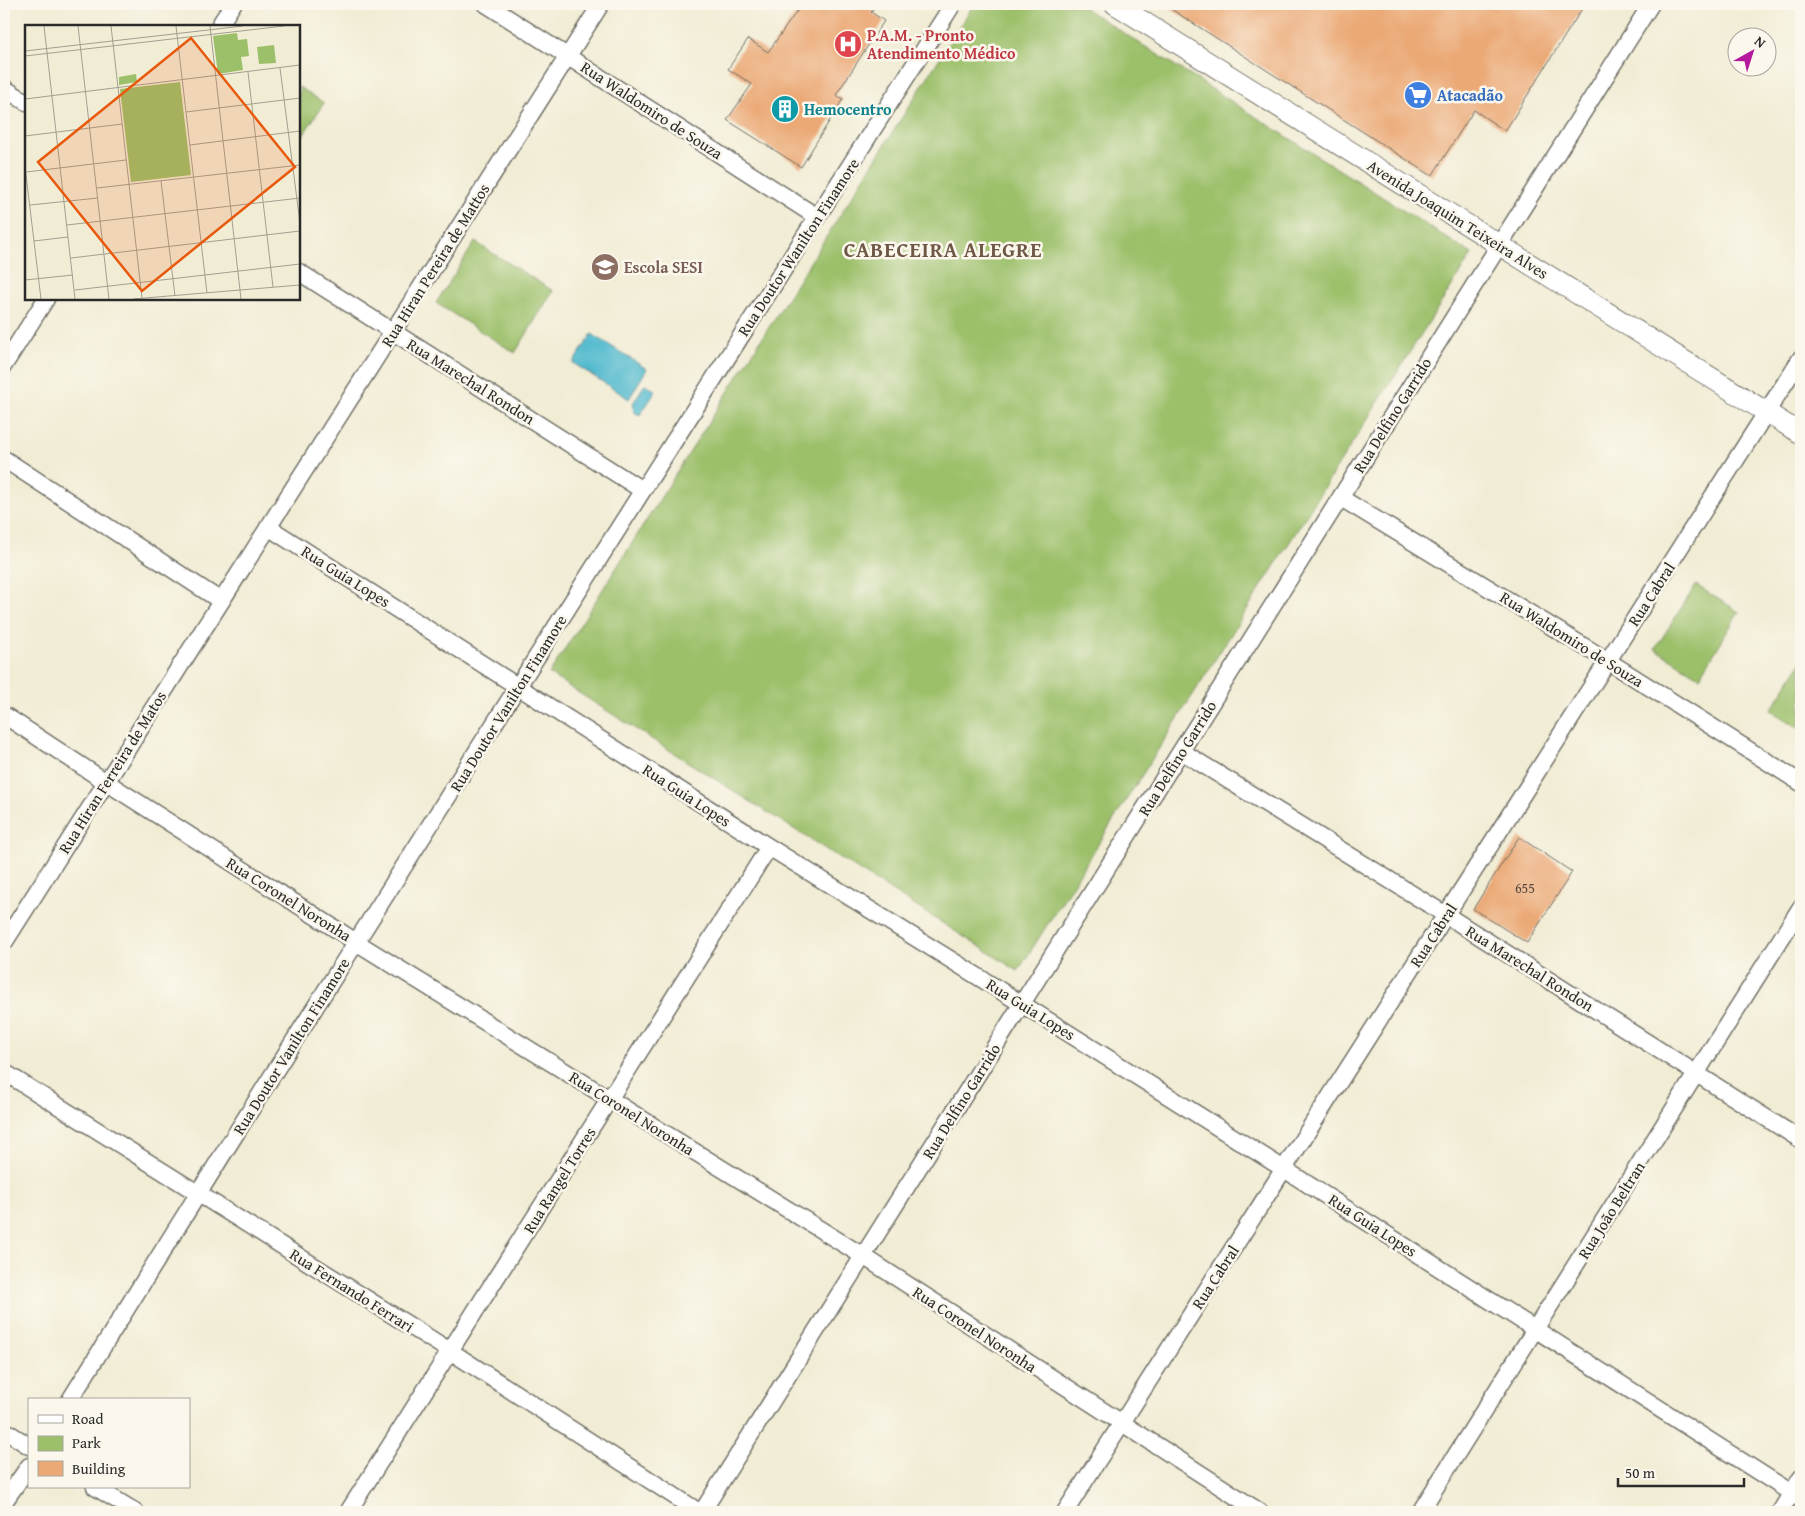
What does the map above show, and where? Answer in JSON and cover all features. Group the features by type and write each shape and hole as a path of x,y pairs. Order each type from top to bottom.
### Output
{"street":[{"path":"220,25 233,4"},
{"name":"Rua Waldomiro de Souza","path":"486,4 817,217"},
{"name":"Rua Hiran Pereira de Mattos","path":"221,601 601,4"},
{"name":"Rua Doutor Wanilton Finamore","path":"642,490 953,4"},
{"name":"Avenida Joaquim Teixeira Alves","path":"1115,4 1801,434"},
{"name":"Rua Delfino Garrido","path":"700,1512 1651,4"},
{"path":"4,88 25,101"},
{"name":"Rua Marechal Rondon","path":"300,273 642,490"},
{"path":"4,365 45,300"},
{"name":"Rua Cabral","path":"1065,1512 1801,358"},
{"path":"4,459 221,601"},
{"name":"Rua Doutor Vanilton Finamore","path":"71,1398 197,1194 642,490"},
{"name":"Rua Waldomiro de Souza","path":"1340,498 1608,661 1801,784"},
{"name":"Rua Guia Lopes","path":"268,527 519,686 769,848 1284,1169 1797,1496"},
{"name":"Rua Hiran Ferreira de Matos","path":"4,943 221,601"},
{"name":"Rua Coronel Noronha","path":"4,715 356,942 863,1256 1260,1512"},
{"name":"Rua Marechal Rondon","path":"1181,751 1446,915 1801,1140"},
{"name":"Rua Rangel Torres","path":"348,1512 769,848"},
{"name":"Rua João Beltran","path":"1420,1512 1801,908"},
{"name":"Rua Fernando Ferrari","path":"4,1072 450,1351 700,1512"},
{"path":"4,1430 28,1445"},
{"path":"4,1502 28,1467"},
{"path":"1780,1512 1797,1496 1801,1478"},
{"path":"98,1488 136,1512"}],"green space":[{"path":"974,4 1078,4 1472,254 1018,971 549,674"},
{"path":"300,88 324,103 300,139"},
{"path":"475,242 553,291 515,353 436,303"},
{"path":"1696,585 1739,612 1700,677 1655,649"},
{"path":"1801,662 1801,729 1771,710"}],"water":[{"path":"592,334 647,369 629,399 573,363"},
{"path":"645,384 656,391 640,415 634,412 633,403"}],"building":[{"path":"802,4 877,4 871,12 884,21 836,95 843,99 801,167 727,120 752,84 728,69 748,39 768,52"},
{"name":"Atacadão","path":"1163,4 1585,4 1505,131 1474,110 1432,176"},
{"path":"1519,837 1572,872 1527,943 1473,909"}],"place":[{"name":"P.A.M. - Pronto Atendimento Médico","path":"848,44"},
{"name":"Atacadão","path":"1418,95"},
{"name":"Hemocentro","path":"785,109"},
{"name":"Escola SESI","path":"605,267"}],"district":[{"name":"CABECEIRA ALEGRE","path":"943,250"}]}
